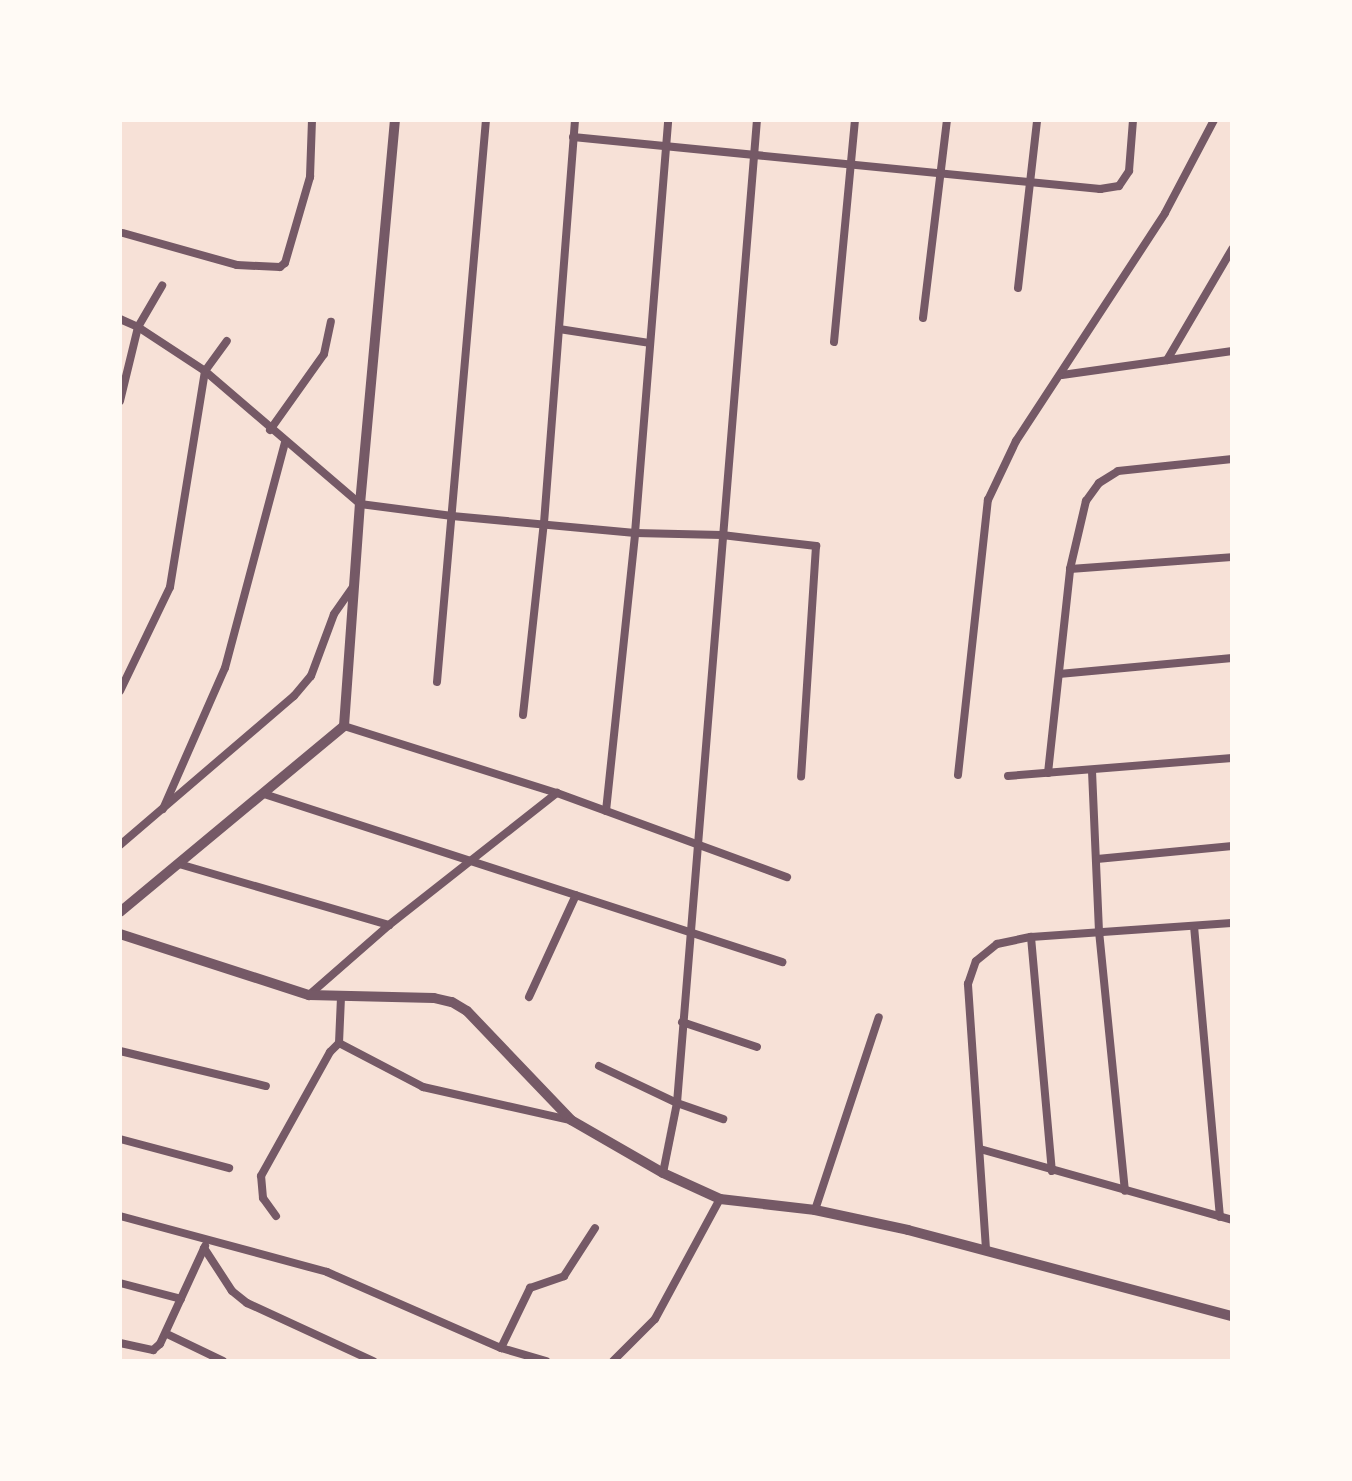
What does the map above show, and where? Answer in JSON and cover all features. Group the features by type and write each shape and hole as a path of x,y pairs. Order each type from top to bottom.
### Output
{"street":[{"path":"123,233 237,265 275,269 285,263 310,177 312,120"},
{"path":"120,912 344,726 360,504 395,120"},
{"path":"437,682 486,120"},
{"path":"523,715 544,523 575,120"},
{"path":"606,811 635,533 668,120"},
{"path":"663,1173 677,1103 757,120"},
{"path":"834,342 855,120"},
{"path":"923,318 947,120"},
{"path":"1018,288 1037,120"},
{"path":"573,137 943,171 1100,189 1119,186 1129,171 1133,120"},
{"path":"958,775 988,500 1016,441 1062,375 1165,213 1214,120"},
{"path":"1167,360 1232,249"},
{"path":"120,401 138,327 162,286"},
{"path":"120,319 138,327 205,371 270,430 360,504 635,533 722,535 816,546 801,777"},
{"path":"270,430 324,354 331,322"},
{"path":"559,329 649,343"},
{"path":"120,691 170,587 205,371 227,341"},
{"path":"1062,375 1232,351"},
{"path":"163,809 229,653 285,442"},
{"path":"1048,773 1070,569 1086,501 1099,483 1118,471 1232,459"},
{"path":"1070,569 1232,557"},
{"path":"120,845 294,696 311,676 334,614 354,586"},
{"path":"1059,674 1232,658"},
{"path":"344,726 557,793 787,877"},
{"path":"1008,776 1232,758"},
{"path":"1092,771 1099,931 1125,1191"},
{"path":"309,995 389,925 557,793"},
{"path":"264,794 782,962"},
{"path":"1097,859 1232,846"},
{"path":"179,864 389,925"},
{"path":"529,997 576,895"},
{"path":"986,1249 968,984 976,961 997,944 1031,937 1232,923"},
{"path":"1194,926 1220,1217"},
{"path":"120,934 309,995 434,998 452,1002 467,1011 571,1120 663,1173 720,1199 815,1210 986,1249 1232,1316"},
{"path":"1031,937 1052,1171"},
{"path":"276,1216 263,1198 261,1176 330,1052 339,1043 341,997"},
{"path":"815,1210 879,1017"},
{"path":"682,1022 757,1047"},
{"path":"339,1043 423,1087 571,1120"},
{"path":"120,1051 266,1086"},
{"path":"599,1066 677,1103 723,1119"},
{"path":"120,1139 229,1168"},
{"path":"980,1149 1232,1220"},
{"path":"613,1361 655,1319 720,1199"},
{"path":"120,1216 327,1272 501,1348 546,1361"},
{"path":"501,1348 530,1288 564,1276 595,1228"},
{"path":"120,1343 153,1350 167,1334 209,1238"},
{"path":"204,1248 232,1291 247,1303 373,1361"},
{"path":"120,1283 181,1299"},
{"path":"167,1334 223,1361"}]}
